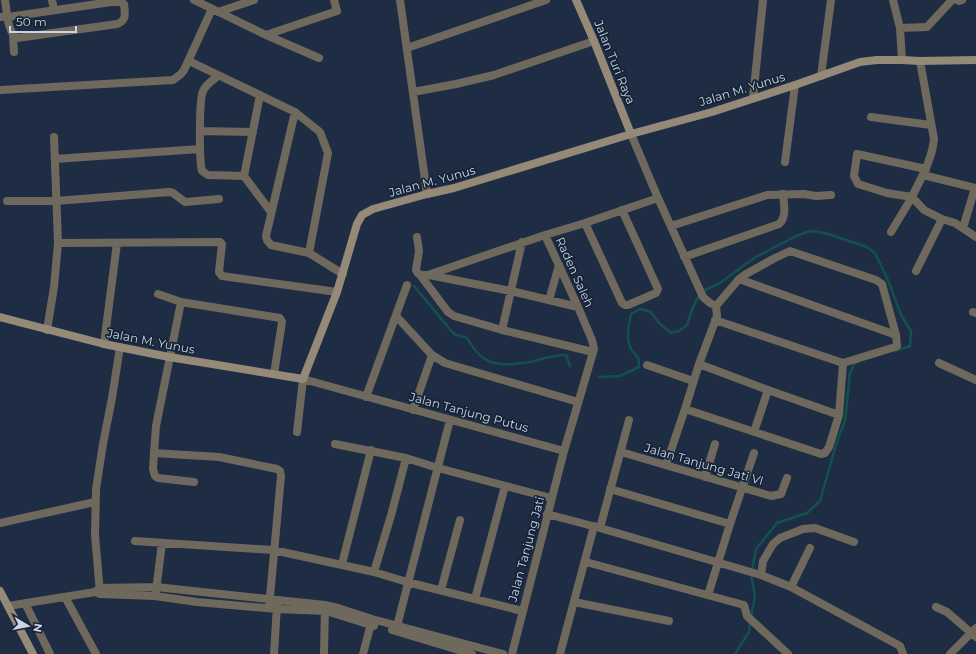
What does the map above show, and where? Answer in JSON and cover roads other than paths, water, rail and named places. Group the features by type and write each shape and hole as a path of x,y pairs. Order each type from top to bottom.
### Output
{"street":[{"path":"5,0 4,17 13,36 14,52"},
{"path":"52,0 54,10"},
{"path":"194,0 266,35 319,58"},
{"path":"0,90 173,80 181,74 189,61 215,10 254,0"},
{"path":"266,35 337,11 334,0"},
{"path":"400,0 427,194"},
{"path":"407,48 546,0"},
{"name":"Jalan Turi Raya","path":"576,0 631,134"},
{"path":"753,98 763,0"},
{"path":"821,76 831,0"},
{"path":"893,0 900,28 899,60"},
{"path":"900,28 927,27 952,0"},
{"path":"957,0 962,0"},
{"path":"4,17 99,2 120,2 124,4 124,19 122,22 117,24 21,38 13,36"},
{"path":"413,92 456,84 494,74 594,41"},
{"name":"Jalan M. Yunus","path":"0,317 120,348 303,379 337,292 357,224 362,215 374,209 454,188 631,134 712,112 860,62 877,60 976,60"},
{"path":"189,61 295,112 320,132 328,153 309,253"},
{"path":"891,232 912,197 925,172 933,152 934,139 920,61"},
{"path":"218,76 206,86 203,91 200,131 201,169 205,174 244,176"},
{"path":"785,162 795,85"},
{"path":"260,95 244,176 271,212"},
{"path":"295,112 266,236 268,243 271,245 309,253 343,274"},
{"path":"871,117 931,125"},
{"path":"200,131 253,132"},
{"path":"631,134 703,298 716,306"},
{"path":"47,330 54,286 58,243 54,137"},
{"path":"55,158 200,149"},
{"path":"963,228 976,188 925,172 857,154 854,176 858,184 886,193 912,197 924,210 942,219 955,223 976,237"},
{"path":"7,200 56,201 169,192 173,193 185,202 219,199"},
{"path":"684,257 779,224 782,221 784,212 782,194"},
{"path":"671,226 767,195 831,195"},
{"name":"Raden Saleh","path":"578,402 593,352 592,340 545,235 658,198"},
{"path":"585,223 622,303 628,305 656,294 658,289 622,210"},
{"path":"916,271 942,219"},
{"path":"425,275 545,235"},
{"path":"418,237 419,251 416,270 417,273 511,291 578,307"},
{"path":"58,243 220,242 222,244 219,272 222,276 337,292"},
{"path":"502,330 522,242"},
{"path":"104,344 117,243"},
{"path":"666,465 693,381 715,320 717,313 716,306 740,279 775,258 791,251 880,282 883,286 896,335 897,345 895,347 843,364 715,320"},
{"path":"549,300 559,265"},
{"path":"425,275 448,312 451,314 502,330 593,352"},
{"path":"740,279 896,335"},
{"path":"366,396 407,284"},
{"path":"158,294 181,302 280,318 282,322 274,374"},
{"path":"181,302 156,426 153,469 155,476 158,478 194,482"},
{"path":"396,316 432,355 451,366 578,402 564,451"},
{"path":"98,591 95,502 99,466 120,348"},
{"path":"413,410 432,355"},
{"path":"939,363 976,380"},
{"path":"699,364 839,415"},
{"path":"685,409 824,454 829,447 839,415 843,364"},
{"path":"647,366 693,381"},
{"path":"297,432 303,379"},
{"name":"Jalan Tanjung Putus","path":"303,379 564,451"},
{"path":"754,432 768,390"},
{"path":"396,628 450,420"},
{"path":"560,654 586,562 621,452 629,420"},
{"path":"335,444 406,458 551,498"},
{"path":"705,477 715,444"},
{"path":"342,564 371,450"},
{"name":"Jalan Tanjung Jati","path":"512,654 564,451"},
{"name":"Jalan Tanjung Jati VI","path":"621,452 771,496 781,494 783,492 787,478"},
{"path":"154,453 220,458 278,469 282,476 273,550 274,654"},
{"path":"708,595 754,453"},
{"path":"374,572 389,525 406,458"},
{"path":"475,599 505,486"},
{"path":"610,489 730,524"},
{"path":"0,523 95,502"},
{"path":"547,514 755,573 791,587 900,646 903,654"},
{"path":"441,590 460,520"},
{"path":"755,573 773,544 780,538 803,529 815,528 854,542"},
{"path":"135,541 273,550 342,564 522,611"},
{"path":"155,596 162,543"},
{"path":"791,587 810,548"},
{"path":"586,562 744,605 747,616 788,654"},
{"path":"8,606 98,591 156,587 273,604"},
{"path":"0,591 32,654"},
{"path":"98,591 155,596 197,602 273,604 338,608 371,622 503,654"},
{"path":"66,597 96,654"},
{"path":"574,602 669,621"},
{"path":"25,603 50,654"},
{"path":"936,607 947,612 975,633 950,654"},
{"path":"324,654 326,608"},
{"path":"364,654 371,622"},
{"path":"396,628 472,654"}],"waterway":[{"path":"599,377 620,376 639,367 639,362 630,347 628,339 631,314 640,309 651,312 660,324 671,333 679,331 687,325 693,307 701,292 720,283 754,258 794,237 810,231 825,233 867,247 875,253 888,280 901,315 911,331 910,346 895,351"},
{"path":"414,286 454,334 467,338 476,351 486,360 498,364 514,364 530,362 552,356 566,355 570,366"},
{"path":"751,618 755,596 751,575 756,549 777,523 807,513 820,501 837,441 845,421 850,373 855,363 858,362"},
{"path":"735,654 749,632 750,623"}]}
